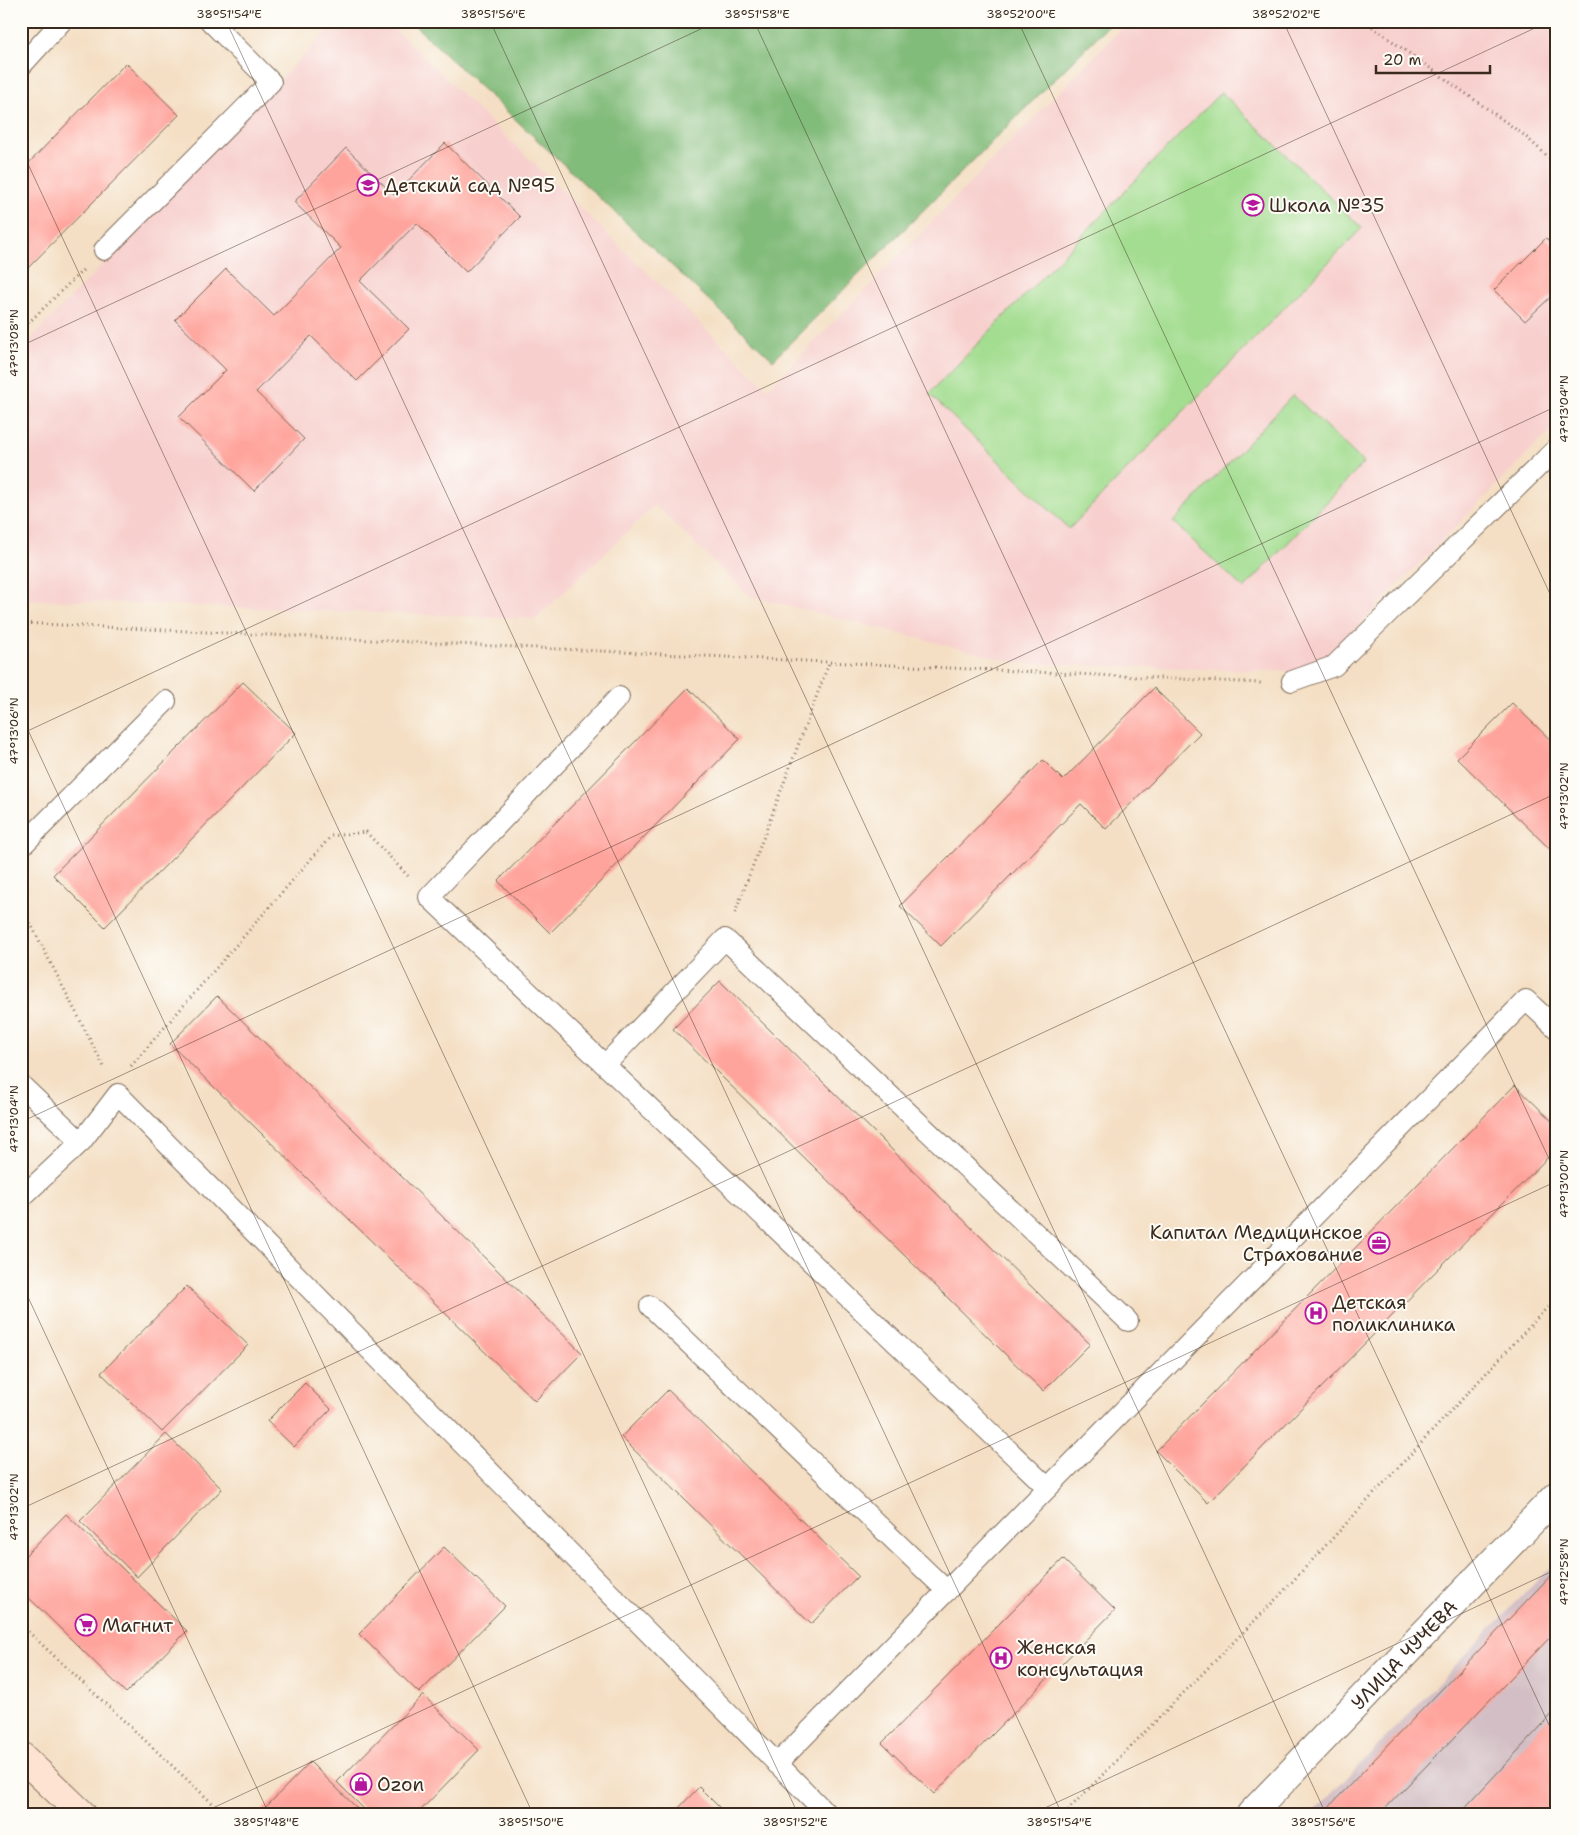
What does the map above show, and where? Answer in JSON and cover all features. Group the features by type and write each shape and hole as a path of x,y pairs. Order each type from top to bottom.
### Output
{"main road":[{"path":"21,1756 82,1814"}],"street":[{"name":"УЛИЦА ЧУЧЕВА","path":"1251,1814 1557,1495"}],"lane":[{"path":"21,66 62,21"},
{"path":"104,250 271,82 210,21"},
{"path":"1292,681 1334,666 1557,448"},
{"path":"619,697 429,897 1048,1488"},
{"path":"21,847 166,701"},
{"path":"605,1065 725,939 1128,1321"},
{"path":"777,1764 1526,1000 1557,1029"},
{"path":"21,1085 81,1142"},
{"path":"21,1198 81,1142 118,1094 827,1814"},
{"path":"650,1306 947,1591"}],"path":[{"path":"1364,21 1524,135 1557,165"},
{"path":"21,330 104,250"},
{"path":"21,624 1239,684 1292,681"},
{"path":"725,939 829,663"},
{"path":"118,1094 133,1062 331,836 366,832 429,897"},
{"path":"21,905 118,1094"},
{"path":"1064,1814 1277,1598 1557,1297"},
{"path":"21,1625 224,1814"}],"shaded area":[{"path":"337,21 386,21 768,389 1129,21 1557,21 1557,424 1312,672 1018,663 749,596 655,505 536,619 21,599 21,349"},
{"path":"1557,1560 1557,1814 1312,1814"}],"green space":[{"path":"410,21 1113,21 773,360"},
{"path":"1221,92 1362,228 1069,529 929,394"},
{"path":"1293,395 1364,463 1244,589 1173,522"}],"building":[{"path":"126,63 179,115 21,275 21,171"},
{"path":"445,143 520,217 466,272 417,223 360,281 409,329 357,381 311,336 256,392 304,439 254,491 179,417 226,370 175,320 226,269 274,316 341,248 294,202 346,148 394,195"},
{"path":"1546,238 1557,249 1557,291 1525,321 1494,290"},
{"path":"243,682 296,733 105,927 53,875"},
{"path":"688,688 740,739 550,933 498,881"},
{"path":"1154,688 1200,733 1106,829 1081,804 941,946 900,906 1043,760 1063,780"},
{"path":"1512,703 1557,746 1557,856 1457,758"},
{"path":"720,981 1090,1344 1043,1391 673,1029"},
{"path":"217,996 582,1353 535,1401 170,1044"},
{"path":"1515,1085 1557,1126 1557,1148 1208,1503 1156,1451"},
{"path":"187,1286 248,1345 162,1432 101,1373"},
{"path":"305,1383 331,1409 294,1447 267,1421"},
{"path":"668,1390 858,1576 811,1624 621,1437"},
{"path":"166,1434 222,1489 137,1577 80,1521"},
{"path":"66,1514 187,1631 126,1693 21,1590 21,1560"},
{"path":"444,1547 505,1606 419,1693 359,1634"},
{"path":"1063,1559 1115,1610 934,1794 882,1743"},
{"path":"1557,1569 1557,1630 1380,1814 1322,1814"},
{"path":"423,1695 479,1750 417,1814 369,1814 337,1782"},
{"path":"1557,1709 1557,1814 1459,1814"},
{"path":"310,1762 363,1814 265,1814 262,1811"},
{"path":"699,1787 726,1814 673,1814"}],"place":[{"name":"Детский сад №95","path":"368,185"},
{"name":"Школа №35","path":"1253,205"},
{"name":"Капитал Медицинское Страхование","path":"1379,1243"},
{"name":"Детская поликлиника","path":"1316,1313"},
{"name":"Магнит","path":"86,1625"},
{"name":"Женская консультация","path":"1001,1658"},
{"name":"Ozon","path":"361,1784"}]}
